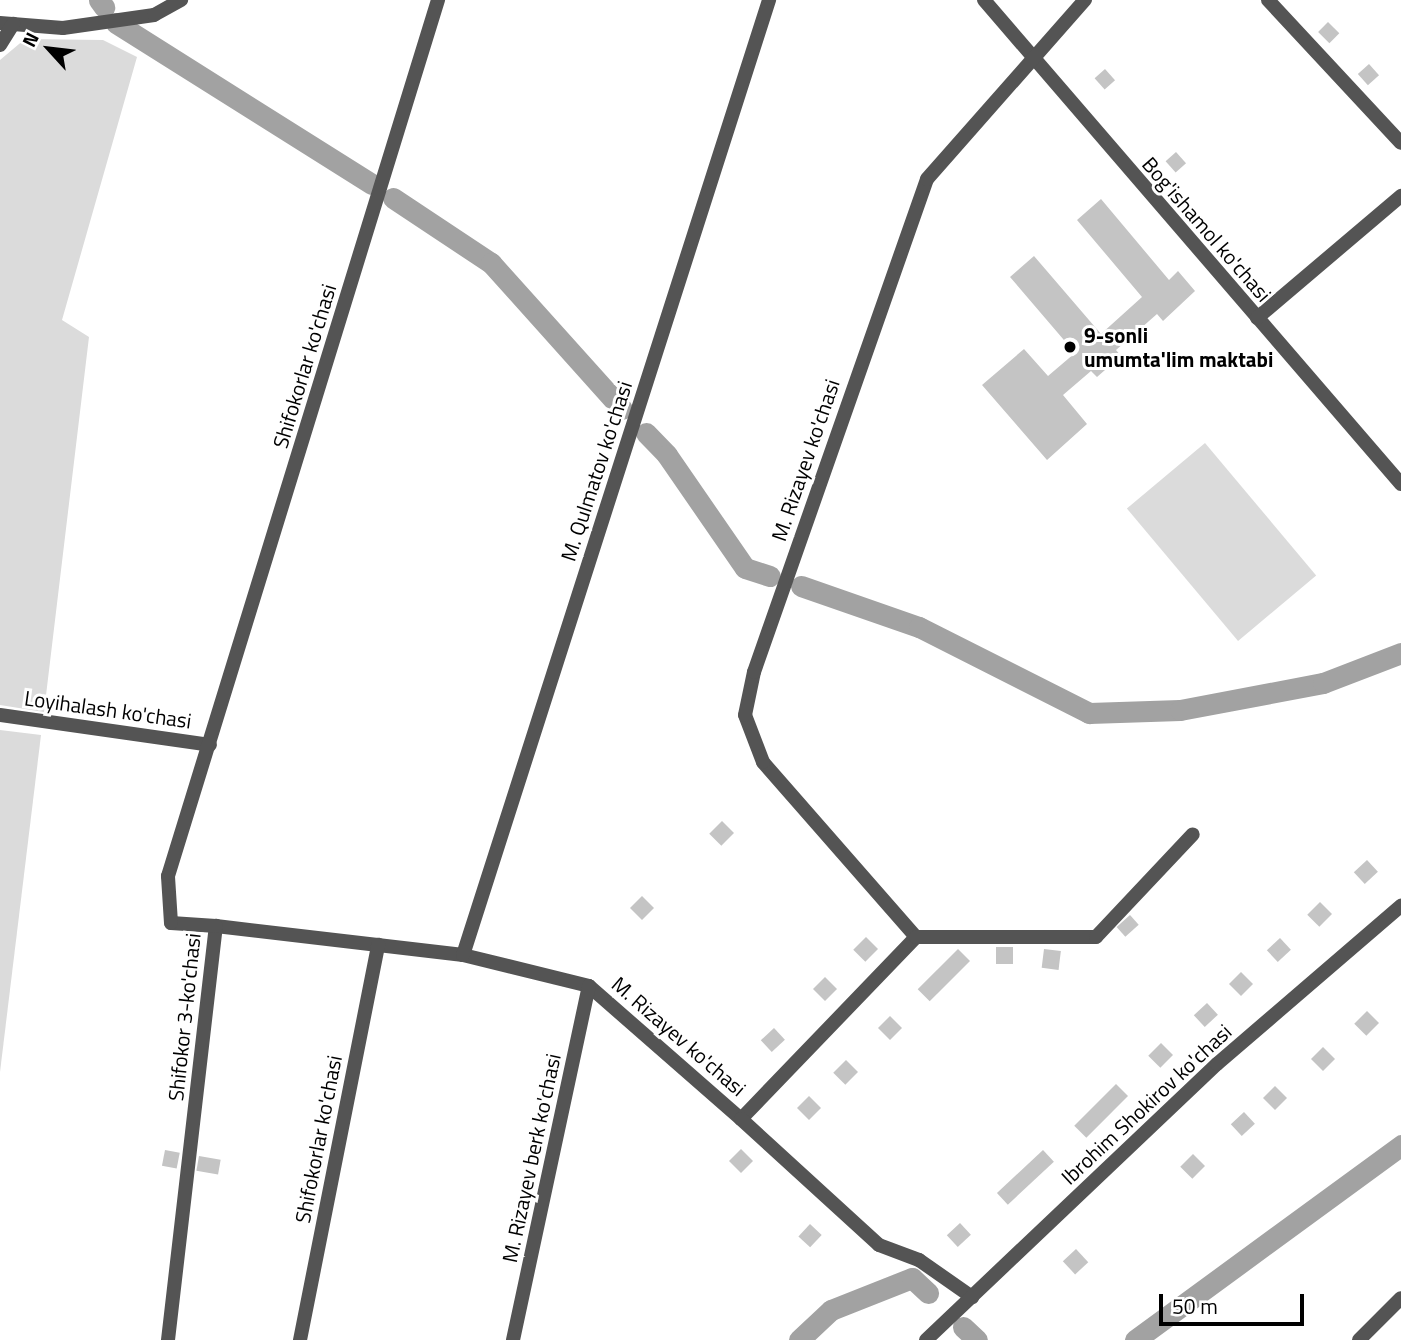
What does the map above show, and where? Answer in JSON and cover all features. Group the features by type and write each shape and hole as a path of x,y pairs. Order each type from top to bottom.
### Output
{"street":[{"path":"0,45 6,24 63,28 154,15 181,0"},
{"name":"Shifokorlar ko'chasi","path":"210,745 438,0"},
{"name":"M. Qulmatov ko'chasi","path":"463,955 769,0"},
{"name":"Bog'ishamol ko'chasi","path":"984,0 1401,484"},
{"name":"M. Rizayev ko'chasi","path":"216,926 463,955 589,986 741,1119 916,937 763,762 745,715 758,659 927,179 1085,0"},
{"path":"1268,0 1401,142"},
{"path":"1256,318 1401,196"},
{"name":"Loyihalash ko'chasi","path":"0,715 210,745"},
{"name":"Shifokor 3-ko'chasi","path":"168,1340 216,926 171,923 167,876 210,745"},
{"path":"916,937 1096,937 1193,834"},
{"name":"Ibrohim Shokirov ko'chasi","path":"926,1340 1217,1064 1401,906"},
{"name":"Shifokorlar ko'chasi","path":"300,1340 378,945"},
{"name":"M. Rizayev berk ko'chasi","path":"513,1340 589,986"},
{"path":"741,1119 879,1245 919,1260 972,1297"},
{"path":"1359,1340 1401,1298"}],"shaded area":[{"path":"25,39 103,40 137,57 62,320 89,337 44,712 0,705 0,60"},
{"path":"1205,443 1316,576 1238,641 1127,509"},
{"path":"0,730 41,735 0,1072"}],"building":[{"path":"1328,22 1339,33 1329,43 1318,32"},
{"path":"1369,64 1379,75 1368,85 1358,74"},
{"path":"1105,69 1115,80 1105,90 1095,78"},
{"path":"1176,152 1186,163 1176,173 1166,161"},
{"path":"1101,199 1169,280 1178,271 1195,291 1163,321 1157,314 1116,350 1121,356 1097,377 1091,371 1063,395 1087,424 1047,460 982,385 1024,349 1048,376 1075,353 1010,277 1034,256 1101,334 1142,297 1077,220"},
{"path":"722,821 734,833 721,846 709,834"},
{"path":"1367,860 1378,872 1365,884 1354,872"},
{"path":"642,896 654,908 642,920 630,908"},
{"path":"1320,902 1332,914 1319,927 1307,915"},
{"path":"1130,915 1139,925 1125,937 1117,927"},
{"path":"866,937 878,949 865,962 853,950"},
{"path":"1280,938 1291,950 1278,962 1267,950"},
{"path":"996,947 1013,947 1013,964 996,964"},
{"path":"958,949 970,961 930,1001 918,989"},
{"path":"1044,949 1061,951 1059,970 1042,968"},
{"path":"1241,972 1253,984 1241,996 1229,984"},
{"path":"825,977 837,989 825,1001 813,989"},
{"path":"1207,1003 1218,1015 1205,1027 1194,1015"},
{"path":"1367,1011 1379,1023 1366,1036 1354,1024"},
{"path":"890,1016 902,1028 890,1040 878,1028"},
{"path":"774,1028 785,1040 772,1052 761,1040"},
{"path":"1161,1043 1173,1055 1160,1068 1148,1056"},
{"path":"1323,1047 1335,1059 1323,1071 1311,1059"},
{"path":"846,1060 858,1072 845,1085 833,1073"},
{"path":"1116,1084 1128,1096 1086,1138 1074,1126"},
{"path":"1275,1086 1287,1098 1275,1110 1263,1098"},
{"path":"809,1096 821,1108 809,1120 797,1108"},
{"path":"1244,1112 1255,1124 1242,1136 1231,1124"},
{"path":"741,1149 753,1161 741,1173 729,1161"},
{"path":"165,1150 180,1153 177,1169 162,1166"},
{"path":"1043,1150 1054,1162 1008,1205 997,1193"},
{"path":"1193,1154 1205,1166 1192,1179 1180,1167"},
{"path":"199,1156 221,1160 218,1175 196,1171"},
{"path":"960,1223 971,1235 958,1247 947,1235"},
{"path":"810,1224 822,1235 810,1247 798,1236"},
{"path":"1076,1249 1088,1262 1075,1274 1063,1261"}],"waterway":[{"path":"99,0 104,7"},
{"path":"116,23 372,184"},
{"path":"393,198 491,263 622,409"},
{"path":"646,433 667,455 745,568 770,576"},
{"path":"801,586 919,627 1089,713 1180,710 1323,683 1401,653"},
{"path":"1135,1340 1401,1145"},
{"path":"799,1340 831,1310 912,1278 928,1293"},
{"path":"963,1327 977,1340"}],"place":[{"name":"9-sonli umumta'lim maktabi","path":"1070,347"}]}
